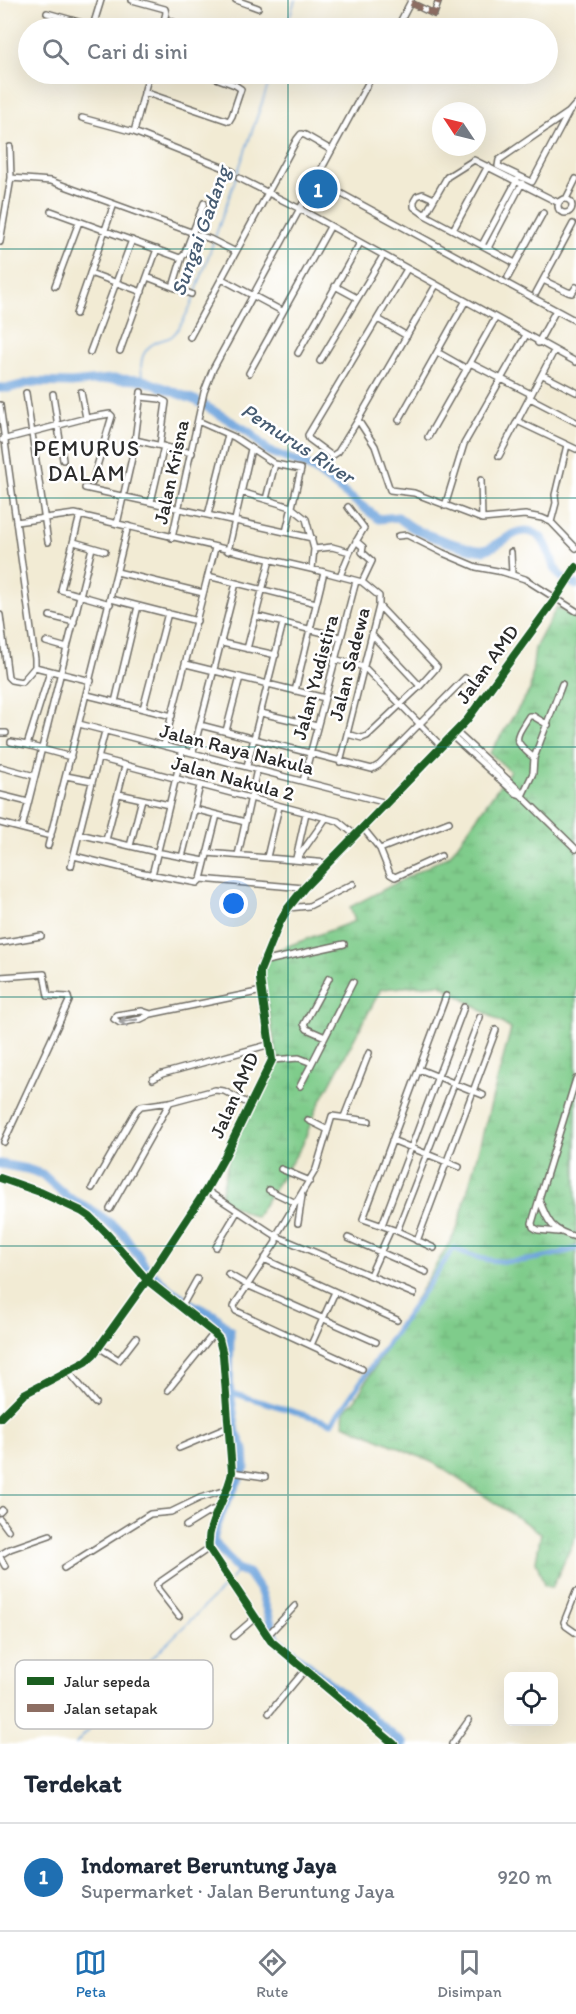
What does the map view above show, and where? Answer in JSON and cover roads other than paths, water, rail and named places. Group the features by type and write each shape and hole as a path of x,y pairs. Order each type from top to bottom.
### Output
{"street":[{"path":"95,18 101,0"},
{"path":"132,0 164,8 165,18"},
{"path":"236,0 258,8"},
{"path":"402,18 411,1 434,14 439,0"},
{"path":"48,13 65,18"},
{"path":"134,132 146,84"},
{"path":"144,92 229,120 241,89 232,84"},
{"name":"Jalan Krisna","path":"172,538 204,392 215,364 367,84"},
{"path":"569,112 499,160 500,167 532,182 569,112 576,104"},
{"path":"82,118 134,132 232,171"},
{"path":"190,337 301,134 331,150"},
{"path":"0,242 11,178 10,147"},
{"path":"425,214 447,177 474,160 559,202 566,199 576,179"},
{"path":"453,230 488,166"},
{"path":"11,178 51,182 192,232 236,252"},
{"path":"239,178 300,209 576,363"},
{"path":"316,180 576,321"},
{"path":"485,246 519,182"},
{"path":"434,199 423,194 417,196 414,207 515,263"},
{"path":"559,202 558,209 568,213 573,208 576,195"},
{"path":"566,199 573,208"},
{"path":"173,287 182,257 204,203"},
{"path":"76,314 114,204"},
{"path":"51,211 182,257"},
{"path":"508,277 543,213"},
{"path":"55,286 79,222"},
{"path":"536,294 573,225"},
{"path":"249,373 330,227"},
{"path":"90,352 132,240"},
{"path":"298,353 360,243"},
{"path":"120,351 157,249"},
{"path":"320,361 384,256"},
{"path":"407,269 308,437 328,453 334,456 358,420 436,285"},
{"path":"90,273 142,292"},
{"path":"147,277 191,294"},
{"path":"222,279 282,311"},
{"path":"543,280 572,293 576,287"},
{"path":"335,286 357,298"},
{"path":"399,420 465,302"},
{"path":"538,343 556,310"},
{"path":"378,319 407,336"},
{"path":"428,437 495,319"},
{"path":"445,506 462,449 526,335"},
{"path":"499,456 554,351"},
{"path":"436,352 501,379 576,422"},
{"path":"543,375 576,392"},
{"path":"81,392 86,418"},
{"path":"26,393 48,542"},
{"path":"53,394 63,460"},
{"path":"117,524 135,440 141,394 166,402 162,446 151,502"},
{"path":"0,405 2,440 32,627 35,667 22,682 11,680 8,677 0,615"},
{"path":"2,440 109,414 112,416 92,483"},
{"path":"358,420 375,446 390,490 414,493 482,519 530,515 551,522 576,548"},
{"path":"198,421 228,435 275,464 300,468 286,532"},
{"path":"517,421 576,449"},
{"path":"208,515 228,435"},
{"path":"135,440 192,453"},
{"path":"551,522 567,445"},
{"path":"228,551 251,449"},
{"path":"266,499 275,464"},
{"path":"481,480 482,519"},
{"path":"85,488 312,538"},
{"path":"241,492 291,507 307,521 314,549 312,569"},
{"path":"340,576 364,528 348,507"},
{"path":"16,522 70,514 80,515 359,581"},
{"path":"80,515 61,590 196,621"},
{"path":"48,846 128,526"},
{"path":"398,536 404,534 411,536 442,553 476,567 525,579 576,610"},
{"name":"Jalan Yudistira","path":"303,781 340,637 359,581 372,563 371,559 362,552 363,547 356,541"},
{"path":"74,543 105,551"},
{"path":"314,549 332,547 350,552"},
{"path":"22,828 92,548"},
{"path":"164,745 215,548"},
{"path":"511,552 512,574"},
{"path":"248,649 270,561"},
{"name":"Jalan AMD","path":"0,1419 24,1394 89,1359 100,1348 206,1190 272,1060 260,975 262,962 288,908 304,888 442,747 489,693 526,638 564,588 576,567"},
{"path":"117,572 203,593"},
{"path":"295,691 324,572"},
{"path":"208,576 316,603"},
{"name":"Jalan Sadewa","path":"340,762 380,606 379,596 359,581"},
{"path":"193,752 236,583"},
{"path":"115,702 138,606"},
{"path":"347,734 362,738 368,736 420,686 436,667 380,606"},
{"path":"143,709 168,613"},
{"path":"50,616 74,622"},
{"path":"256,616 340,637"},
{"path":"247,766 283,623"},
{"path":"372,635 420,686"},
{"path":"46,642 67,648"},
{"path":"222,643 276,655"},
{"path":"334,659 364,667 442,747"},
{"path":"186,664 325,698"},
{"path":"35,667 91,681"},
{"path":"27,745 50,672"},
{"path":"226,731 240,677"},
{"path":"200,725 367,769 375,768 465,678"},
{"path":"521,795 532,773 534,758 562,684"},
{"path":"87,695 172,716"},
{"path":"261,713 317,726"},
{"path":"534,758 519,744 517,736 530,716 548,725"},
{"name":"Jalan Raya Nakula","path":"79,724 387,803"},
{"path":"71,866 105,731"},
{"path":"454,734 519,790 521,795 576,849"},
{"path":"11,742 71,757"},
{"path":"152,875 183,749"},
{"name":"Jalan Nakula 2","path":"98,758 326,818 342,824 356,835"},
{"path":"106,840 125,766"},
{"path":"1,767 35,776"},
{"path":"238,855 257,769"},
{"path":"66,776 92,781"},
{"path":"182,857 200,786"},
{"path":"119,794 169,805"},
{"path":"0,795 28,802"},
{"path":"130,846 142,799"},
{"path":"267,857 279,807"},
{"path":"194,809 245,822"},
{"path":"296,859 306,813"},
{"path":"74,856 152,875 197,883 201,879 217,815"},
{"path":"296,859 326,818"},
{"path":"380,849 449,822"},
{"path":"0,823 51,836"},
{"path":"363,828 380,849 390,874 395,877 441,856"},
{"path":"79,834 205,861"},
{"path":"207,853 329,863"},
{"path":"201,879 304,888"},
{"path":"288,908 309,906 353,884"},
{"path":"0,943 41,936"},
{"path":"262,962 344,944"},
{"path":"0,977 44,974 48,996 68,997 69,1000 3,1142"},
{"path":"325,1036 306,1029 304,1024 329,978"},
{"path":"300,1086 353,982"},
{"path":"151,1014 142,1011 116,1015 114,1019 120,1023 141,1019 151,1014 262,991"},
{"path":"434,1248 363,1219 446,996"},
{"path":"382,1225 464,1006"},
{"path":"370,1275 380,1252 394,1230 427,1154 480,1017"},
{"path":"417,1241 496,1030"},
{"path":"153,1079 162,1074 270,1044"},
{"path":"344,1117 369,1053"},
{"path":"272,1060 299,1058 312,1063"},
{"path":"418,1069 483,1095"},
{"path":"576,1079 532,1223 533,1227 538,1230 576,1237"},
{"path":"93,1188 138,1108 220,1090 251,1105"},
{"path":"110,1209 170,1102"},
{"path":"362,1369 236,1311 234,1307 276,1242 276,1236 310,1181 316,1169 332,1116 369,1121"},
{"path":"308,1120 328,1130"},
{"path":"392,1140 459,1167"},
{"path":"281,1169 310,1181"},
{"path":"0,1178 40,1192 81,1211 99,1226 148,1278 184,1302 219,1339 223,1355 235,1472 210,1530 209,1548 276,1646 393,1744"},
{"path":"206,1190 276,1236 414,1294"},
{"path":"269,1190 296,1203"},
{"path":"298,1223 303,1191"},
{"path":"539,1199 558,1232"},
{"path":"216,1247 237,1212"},
{"path":"348,1238 426,1272"},
{"path":"264,1259 397,1320"},
{"path":"228,1274 376,1342"},
{"path":"184,1302 197,1279"},
{"path":"311,1345 335,1292"},
{"path":"168,1390 214,1333"},
{"path":"100,1348 120,1360 136,1338"},
{"path":"68,1371 94,1403"},
{"path":"179,1448 229,1427"},
{"path":"235,1472 265,1478"},
{"path":"64,1569 150,1514 171,1512 200,1498 227,1490"},
{"path":"186,1526 212,1510 219,1509"},
{"path":"0,1519 8,1530"},
{"path":"6,1566 0,1556 10,1549 50,1535"},
{"path":"179,1616 158,1589 157,1584 209,1548"},
{"path":"576,1595 564,1622 576,1632"},
{"path":"268,1635 295,1606"},
{"path":"234,1636 256,1617"},
{"path":"269,1713 305,1670"},
{"path":"452,1744 469,1720"}],"waterway":[{"name":"Sungai Gadang","path":"289,18 295,0"},
{"name":"Sungai Gadang","path":"143,380 141,368 145,352 153,344 175,333 192,303 269,84"},
{"name":"Pemurus River","path":"0,388 33,382 143,380 197,401 249,432 268,451 310,467 379,519 398,517 409,526 422,532 450,543 478,550 489,548 514,534 527,531 534,533 543,541 560,576 576,585"},
{"path":"0,1164 42,1174 67,1197 90,1209 122,1232 146,1267 169,1289 193,1305 214,1315 230,1331 229,1386 236,1433 244,1450 245,1467 223,1509 213,1541 238,1570 248,1573 261,1592 276,1639 403,1744"},
{"path":"229,1392 332,1423 454,1248 469,1255 500,1261 530,1260 576,1249"},
{"path":"231,1579 238,1570"},
{"path":"150,1660 228,1583"},
{"path":"76,1744 89,1729"}],"place":[{"name":"Indomaret Beruntung Jaya","path":"318,189"}],"district":[{"name":"PEMURUS DALAM","path":"87,461"}]}
